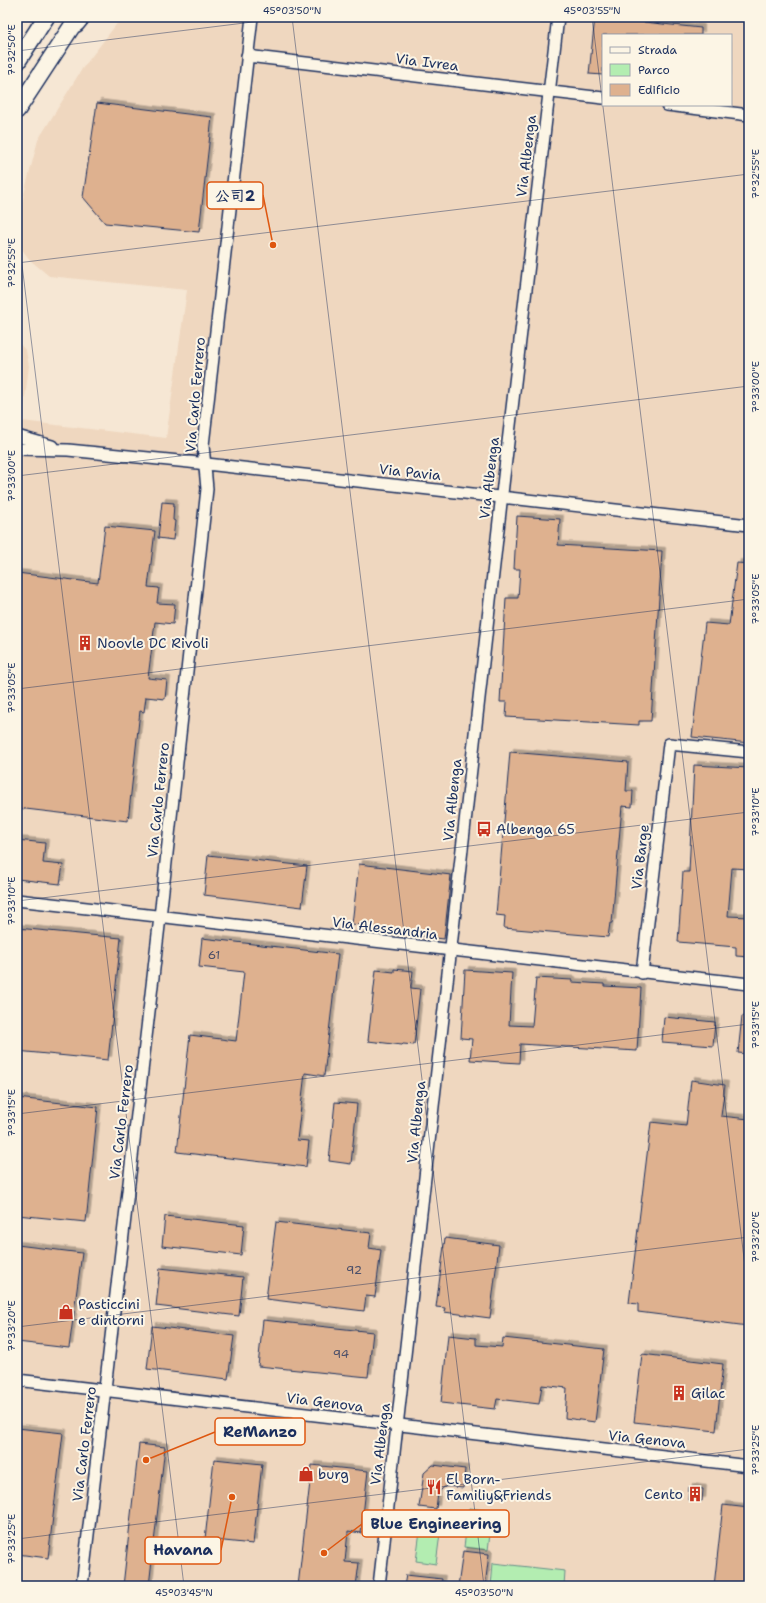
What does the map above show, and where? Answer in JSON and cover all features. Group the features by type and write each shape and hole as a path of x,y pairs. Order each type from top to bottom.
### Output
{"main road":[{"path":"17,62 46,17"},
{"path":"17,110 77,19"}],"street":[{"name":"Via Carlo Ferrero","path":"82,1586 160,917 207,489 203,445 252,17"},
{"name":"Via Albenga","path":"379,1586 501,497 558,17"},
{"name":"Via Ivrea","path":"247,56 602,98"},
{"path":"675,106 749,115"},
{"name":"Via Pavia","path":"17,436 68,450"},
{"name":"Via Pavia","path":"17,449 68,450 205,464 749,525"},
{"name":"Via Barge","path":"642,973 669,744 749,752"},
{"name":"Via Alessandria","path":"17,900 642,973 749,984"},
{"name":"Via Genova","path":"17,1380 397,1426 749,1466"}],"shaded area":[{"path":"122,17 749,17 749,1586 17,1586 17,341 26,351 29,366 22,421 166,438 187,290 49,276 30,260 17,243 17,221 38,140 82,69"}],"green space":[{"path":"469,1508 493,1511 488,1550 464,1547"},
{"path":"421,1523 441,1526 436,1564 416,1561"},
{"path":"493,1563 565,1571 564,1586 491,1586"}],"building":[{"path":"595,17 701,28 701,34 602,34 602,75 589,74"},
{"path":"97,103 212,117 199,232 105,223 83,197"},
{"path":"162,502 174,503 173,520 175,521 173,540 158,538"},
{"path":"517,516 560,519 558,545 662,551 651,721 639,721 639,725 506,717 507,702 500,702 506,598 518,598 520,569 514,569"},
{"path":"105,526 155,531 148,587 159,588 157,603 175,604 173,624 155,622 148,678 167,680 165,699 146,697 144,712 140,711 128,821 17,808 17,573 98,583"},
{"path":"737,563 749,564 749,743 692,737 705,623 729,625"},
{"path":"510,752 628,762 626,791 633,791 632,807 622,806 612,923 610,923 608,937 504,928 505,916 496,915"},
{"path":"694,765 749,768 749,869 732,868 728,916 749,917 749,957 736,956 736,947 678,942 683,872 689,872"},
{"path":"17,840 45,843 43,863 63,865 60,884 17,879"},
{"path":"208,855 307,866 302,907 204,895"},
{"path":"359,864 451,875 444,939 359,929 360,925 352,924"},
{"path":"17,928 121,938 108,1060 17,1051"},
{"path":"202,938 338,954 324,1076 305,1073 297,1140 309,1141 306,1167 177,1152 190,1035 236,1041 244,972 199,967"},
{"path":"394,969 413,971 411,988 420,989 414,1045 368,1041 376,970 394,972"},
{"path":"465,970 512,973 509,1025 532,1026 536,978 572,980 572,982 604,984 604,986 641,988 637,1051 520,1044 519,1063 470,1060 472,1039 461,1038"},
{"path":"742,1016 749,1017 749,1054 738,1053"},
{"path":"664,1017 715,1022 713,1046 662,1042"},
{"path":"691,1080 725,1085 721,1116 749,1119 748,1326 638,1312 638,1304 629,1303 651,1122 686,1126"},
{"path":"17,1098 98,1107 86,1222 17,1215"},
{"path":"335,1102 357,1104 351,1164 329,1161"},
{"path":"165,1216 244,1225 241,1255 162,1246"},
{"path":"276,1222 371,1233 369,1248 381,1250 375,1297 366,1296 364,1311 266,1299"},
{"path":"445,1238 499,1245 490,1318 444,1312 445,1308 436,1307"},
{"path":"17,1245 82,1253 69,1348 17,1342"},
{"path":"160,1268 243,1277 239,1316 156,1306"},
{"path":"263,1320 373,1332 368,1377 258,1366"},
{"path":"152,1326 234,1336 228,1379 147,1369"},
{"path":"448,1335 476,1338 476,1345 502,1347 503,1338 604,1349 595,1422 565,1418 567,1388 542,1385 539,1404 497,1399 495,1409 441,1403"},
{"name":"Gilac","path":"642,1354 723,1364 716,1431 634,1422"},
{"path":"17,1428 63,1433 48,1558 17,1554"},
{"path":"139,1444 165,1447 149,1586 123,1586"},
{"path":"214,1459 262,1464 253,1544 205,1539"},
{"path":"312,1465 368,1471 361,1533 348,1531 345,1562 359,1563 356,1586 298,1586"},
{"name":"El Born- Familiy&Friends","path":"433,1465 465,1469 463,1488 446,1486 438,1492 436,1509 419,1507 424,1473"},
{"name":"Cento","path":"689,1487 703,1489 702,1501 688,1500"},
{"path":"723,1505 749,1508 749,1586 714,1586"},
{"path":"463,1551 489,1554 485,1586 458,1586"},
{"path":"406,1575 442,1579 441,1586 404,1586"}],"place":[{"name":"公司2","path":"273,245"},
{"name":"Noovle DC Rivoli","path":"85,643"},
{"name":"Albenga 65","path":"484,829"},
{"name":"Pasticcini e dintorni","path":"66,1312"},
{"name":"Gilac","path":"679,1393"},
{"name":"ReManzo","path":"146,1460"},
{"name":"burg","path":"306,1474"},
{"name":"El Born- Familiy&Friends","path":"434,1487"},
{"name":"Cento","path":"695,1494"},
{"name":"Havana","path":"232,1497"},
{"name":"Blue Engineering","path":"324,1553"}]}
